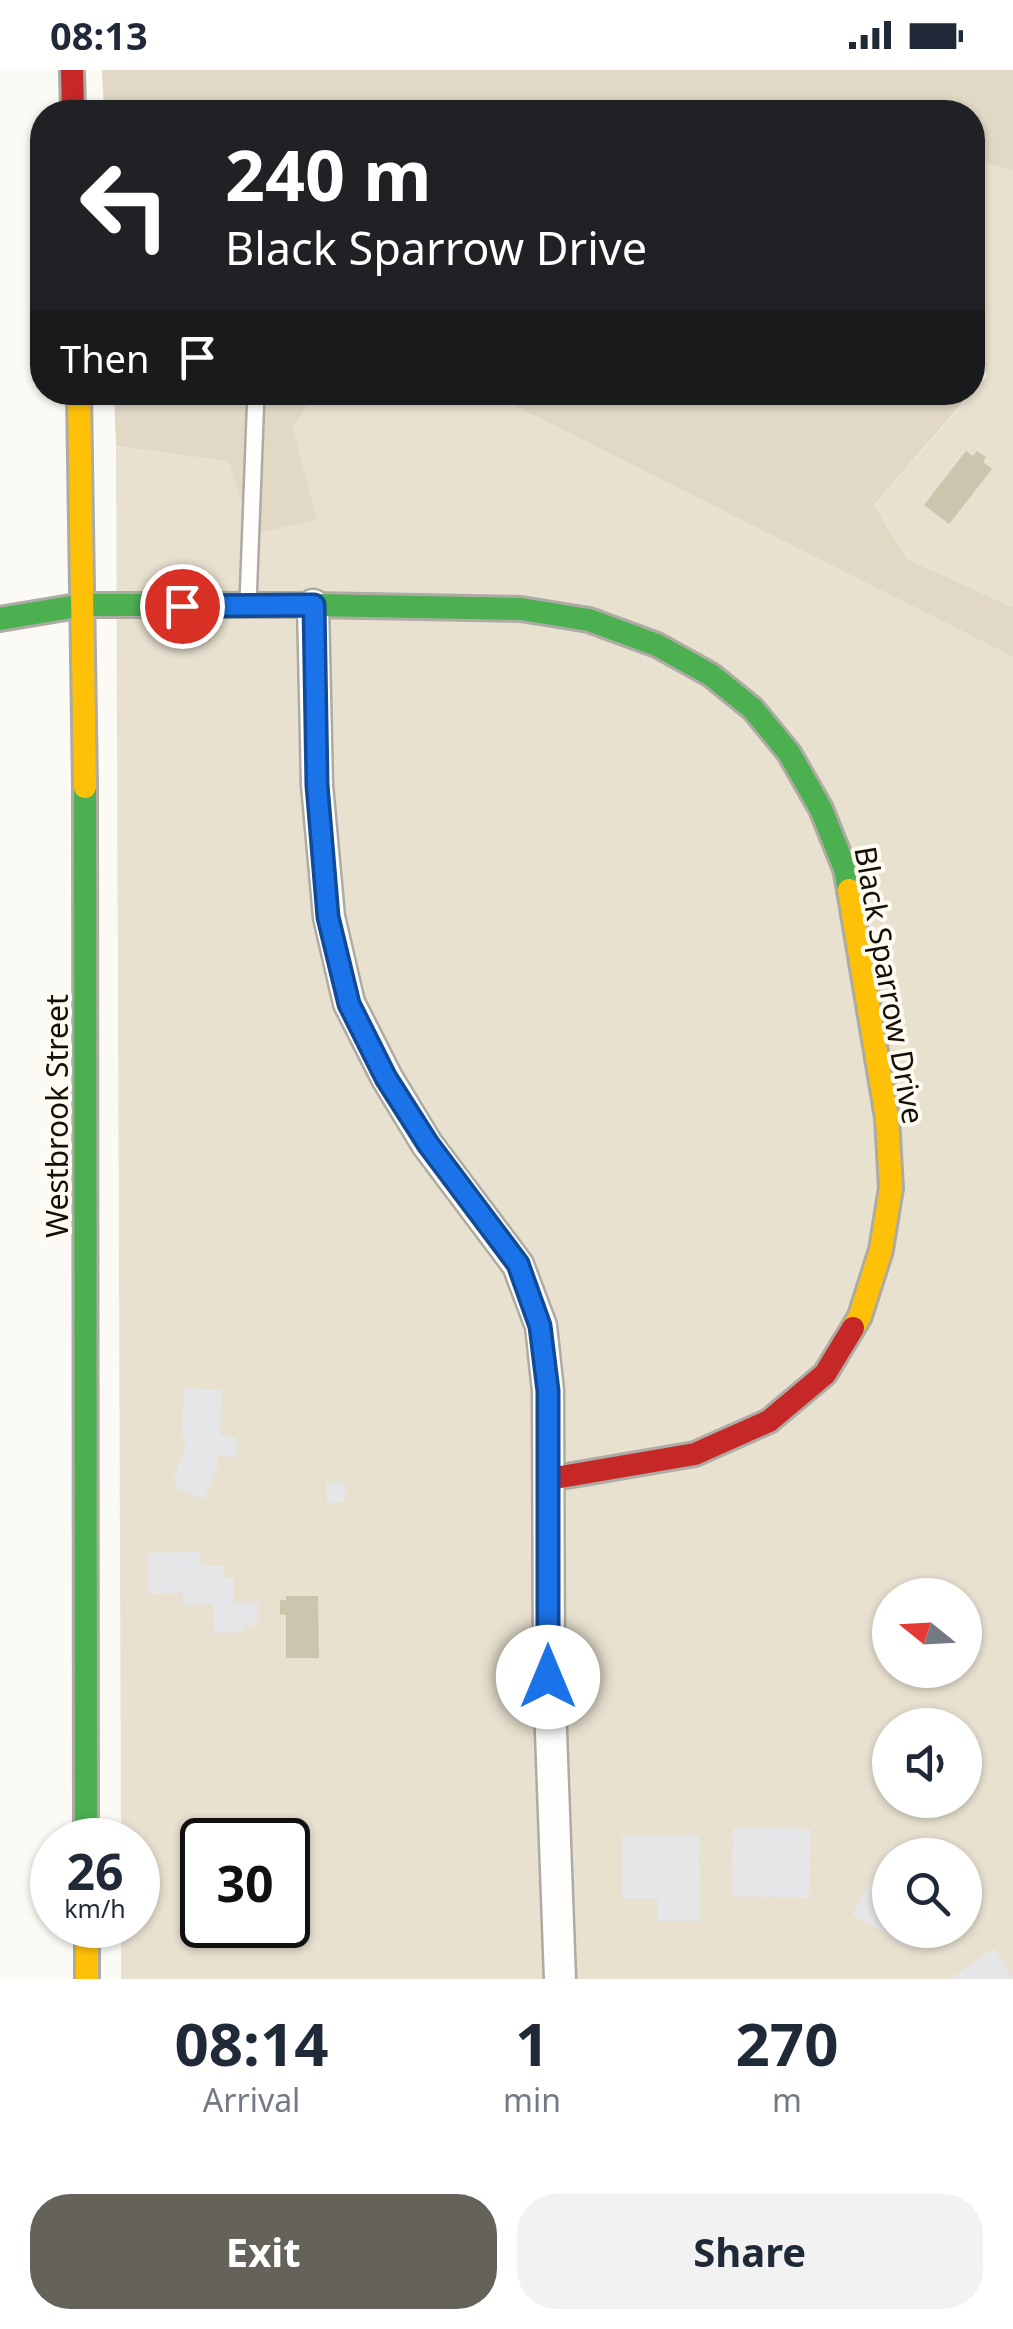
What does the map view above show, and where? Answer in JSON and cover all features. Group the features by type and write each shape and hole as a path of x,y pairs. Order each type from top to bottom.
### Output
{"street":[{"path":"72,70 73,100"},
{"name":"Westbrook Street","path":"79,405 86,856 86,1818"},
{"path":"314,605 317,785 328,917 349,1004 386,1078 428,1144 518,1264 540,1326 548,1391 548,1677 560,1979"},
{"name":"Black Sparrow Drive","path":"0,619 83,606 314,605 521,609 590,620 657,644 711,675 753,710 789,752 821,809 845,870 887,1118 891,1188 881,1250 860,1316 824,1374 769,1422 695,1454 549,1479"},
{"path":"87,1948 88,1979"}],"lane":[{"path":"248,606 256,405"}],"shaded area":[{"path":"102,70 1013,70 1013,171 985,163 985,100 103,100"},
{"path":"985,163 1013,171 1013,607 907,559 874,505 962,405 985,405"},
{"path":"114,405 307,405 293,428 317,520 251,535 229,461 116,446"},
{"path":"307,405 513,405 1013,657 1013,1979 121,1979 121,1948 160,1948 160,1818 121,1818 116,446 230,460 251,535 316,520 293,428"},
{"path":"513,405 961,405 874,505 907,559 1013,607 1013,657"},
{"path":"966,451 973,456 977,451 986,457 983,462 992,469 949,524 924,505"},
{"path":"286,1596 318,1596 319,1658 286,1658 286,1615 280,1614 280,1600 286,1600"}],"building":[{"path":"184,1388 222,1390 220,1436 237,1437 236,1457 218,1456 218,1466 204,1500 174,1487 177,1482 172,1480 185,1450"},
{"path":"345,1482 345,1502 327,1503 326,1483"},
{"path":"200,1552 201,1565 224,1565 224,1578 234,1578 234,1603 257,1602 257,1626 245,1626 245,1632 214,1633 213,1604 183,1605 183,1593 148,1594 147,1553"},
{"path":"733,1827 811,1829 809,1898 732,1896"},
{"path":"622,1836 699,1836 700,1921 658,1921 658,1899 622,1899"},
{"path":"872,1880 872,1926 852,1915"},
{"path":"994,1948 1013,1979 950,1979"}],"traffic: fast":[{"path":"0,619 83,605 313,605 521,609 589,620 657,645 711,675 753,709 789,753 821,809 845,869 849,890"},
{"path":"85,787 86,1818"}],"traffic: slow":[{"path":"79,405 85,787"},
{"path":"849,890 887,1118 891,1188 881,1250 853,1328"},
{"path":"87,1948 87,1979"}],"traffic: jam":[{"path":"72,70 73,100"},
{"path":"549,1479 695,1454 769,1421 825,1374 853,1328"}],"route":[{"path":"182,606 314,605 317,785 328,917 349,1004 386,1078 428,1144 518,1264 540,1326 548,1391 548,1677"}]}
